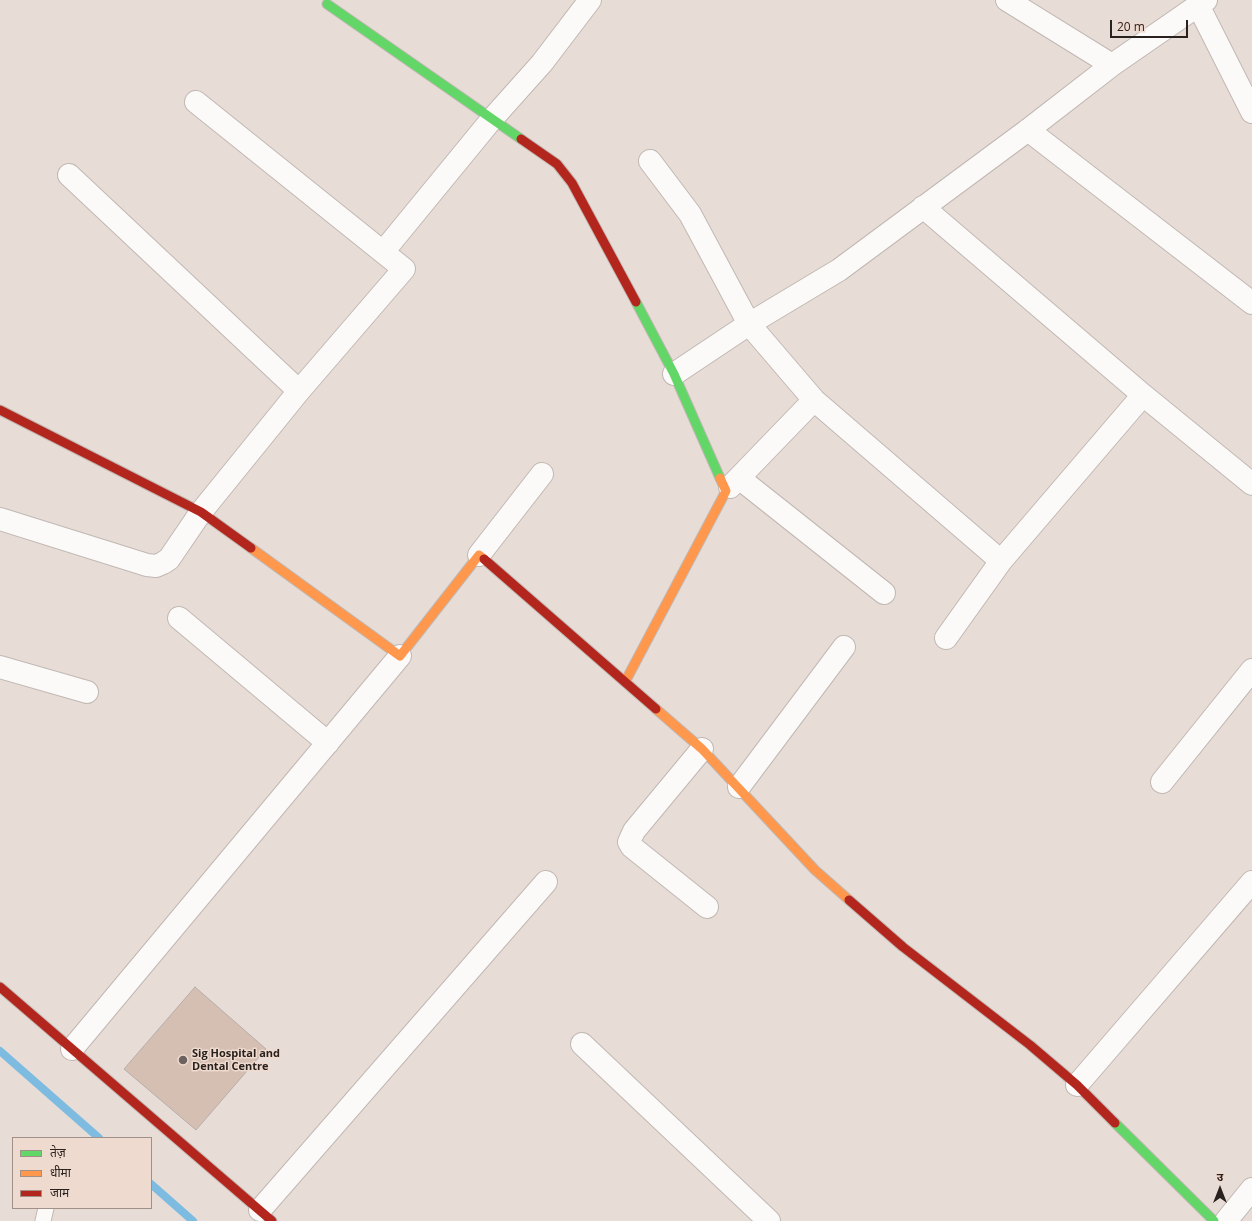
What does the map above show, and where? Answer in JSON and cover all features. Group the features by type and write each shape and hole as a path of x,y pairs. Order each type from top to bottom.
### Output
{"street":[{"path":"383,252 492,119 542,63 590,0"},
{"path":"1007,0 1112,65"},
{"path":"674,374 749,324 839,270 1028,130 1112,65 1202,3 1252,112"},
{"path":"327,4 557,164 572,183 733,484 884,593"},
{"path":"0,518 148,566 156,566 169,558 201,512 300,391 404,269 196,102"},
{"path":"1028,130 1252,303"},
{"path":"650,161 690,214 749,324 814,400 1001,561"},
{"path":"69,175 300,391"},
{"path":"923,207 1143,395 1252,484"},
{"path":"946,638 1001,561 1143,395"},
{"path":"625,682 733,484 814,400"},
{"path":"0,410 201,512 400,656"},
{"path":"72,1049 400,656 542,474"},
{"path":"479,555 702,749 815,870 903,947 1030,1045 1077,1084 1214,1221"},
{"path":"179,618 328,743"},
{"path":"739,787 844,647"},
{"path":"0,668 87,692"},
{"path":"1162,782 1252,670"},
{"path":"702,749 634,832 629,842 632,847 707,907"},
{"path":"0,987 266,1215 546,882"},
{"path":"1077,1084 1252,882"},
{"path":"582,1044 769,1221"},
{"path":"1226,1221 1252,1189"}],"lane":[{"path":"44,1221 46,1209"}],"building":[{"path":"195,987 266,1049 196,1130 124,1069"}],"waterway":[{"path":"0,1051 98,1137"},
{"path":"152,1185 193,1221"}],"traffic: fast":[{"path":"327,4 521,139"},
{"path":"636,302 674,374 720,478"},
{"path":"1115,1123 1214,1221"}],"traffic: slow":[{"path":"625,682 726,491 720,478"},
{"path":"251,548 400,656 479,555 484,559"},
{"path":"656,709 702,749 815,870 849,900"}],"traffic: jam":[{"path":"521,139 557,164 572,183 636,302"},
{"path":"0,410 201,512 251,548"},
{"path":"484,559 656,709"},
{"path":"849,900 903,947 1030,1045 1077,1085 1115,1123"},
{"path":"0,987 272,1221"}],"place":[{"name":"Sig Hospital and Dental Centre","path":"183,1060"}]}
